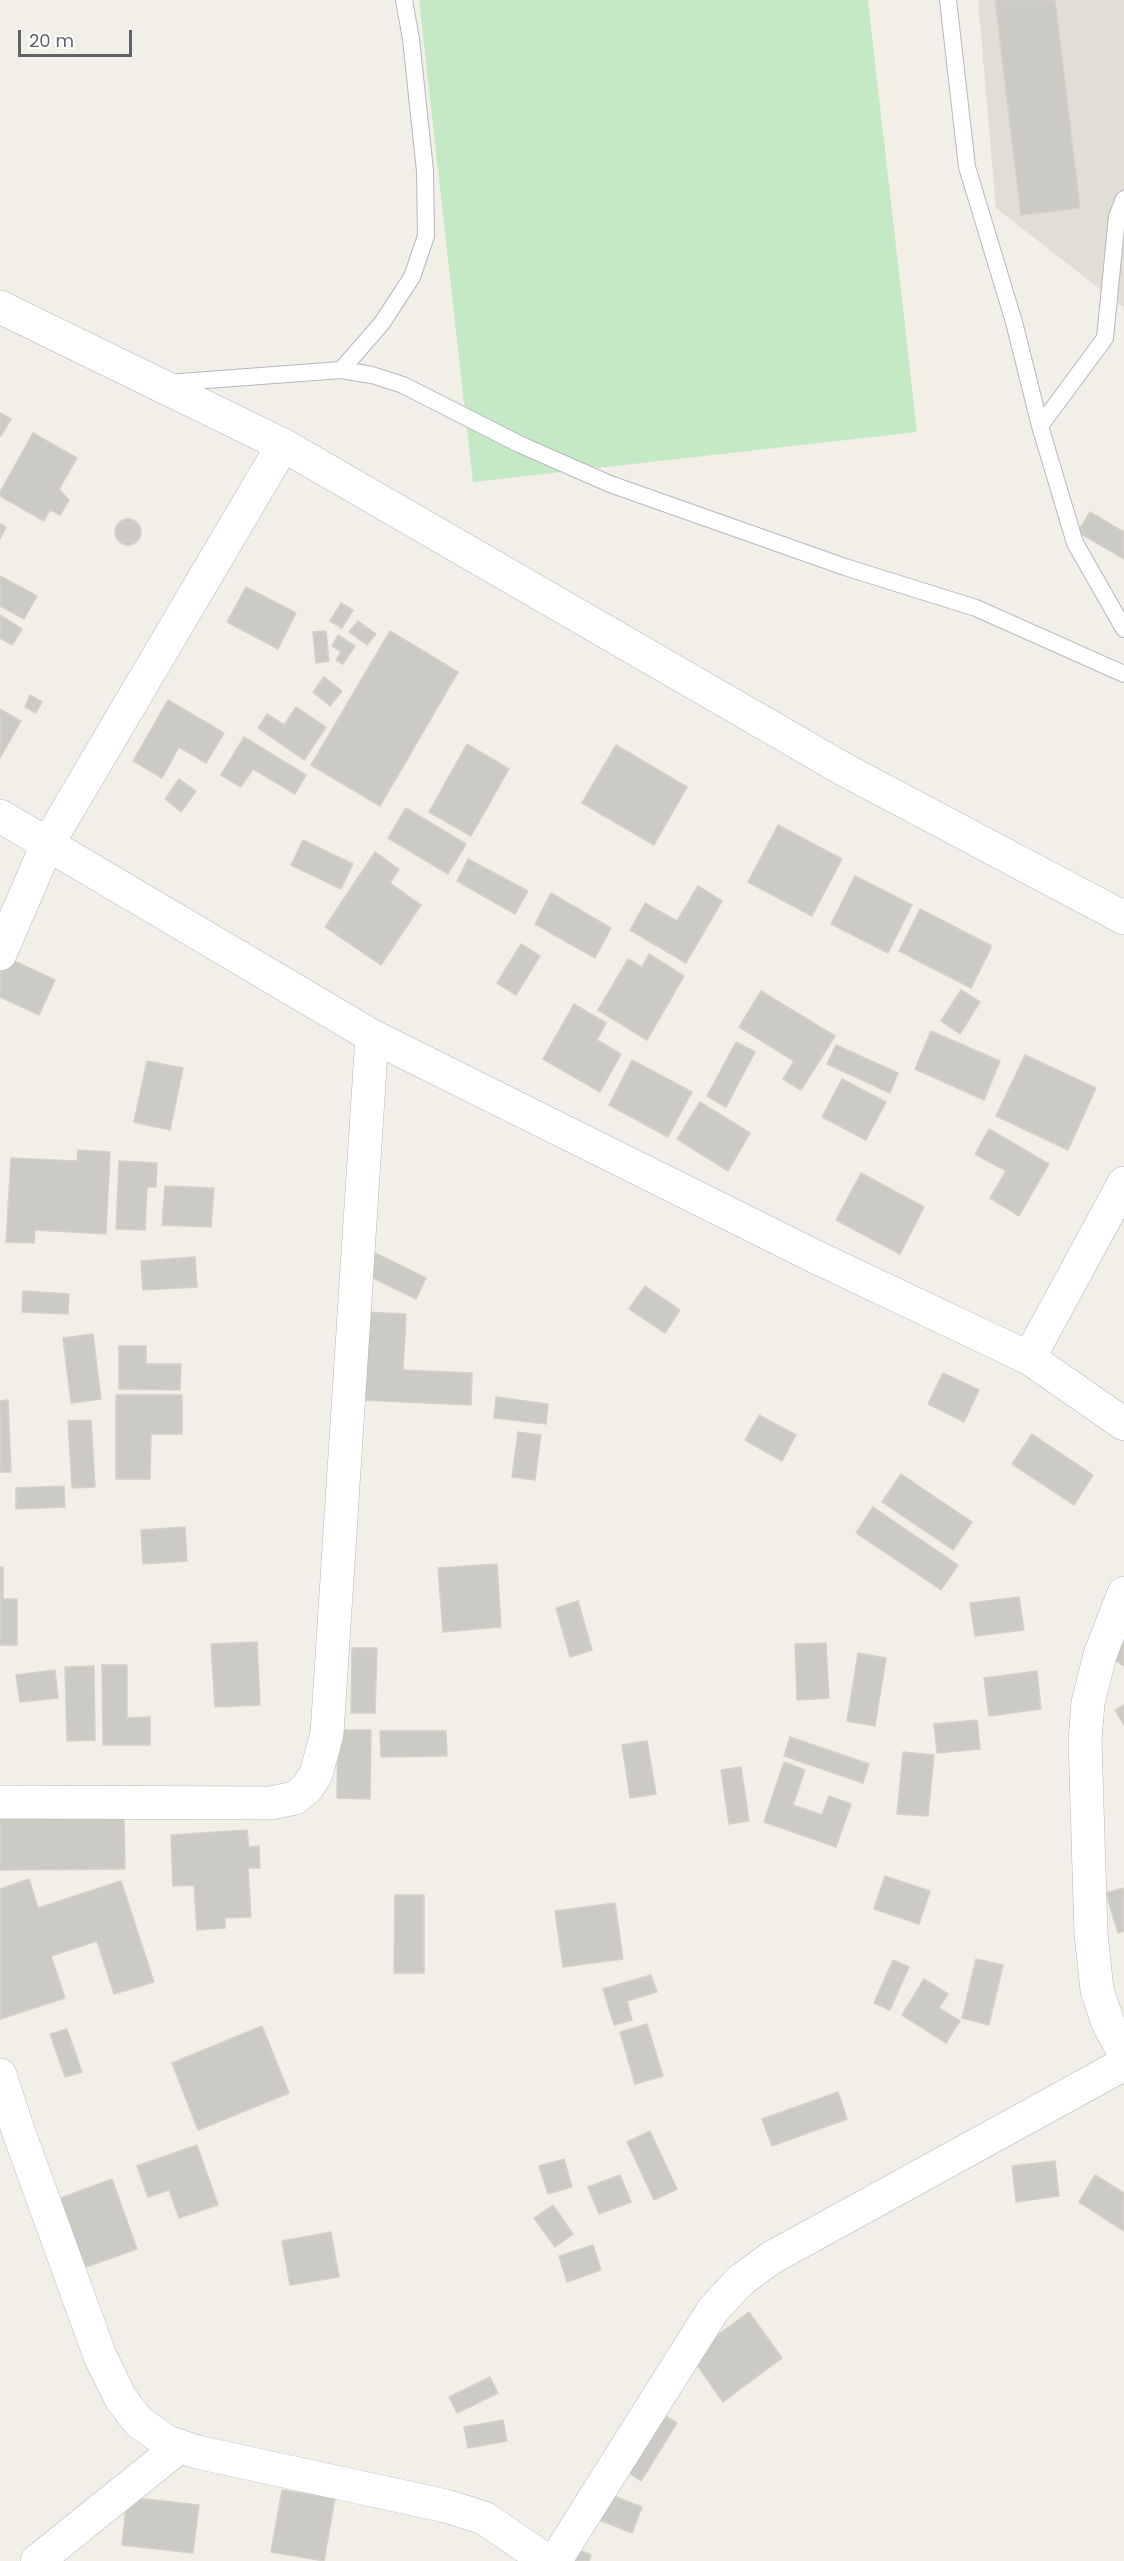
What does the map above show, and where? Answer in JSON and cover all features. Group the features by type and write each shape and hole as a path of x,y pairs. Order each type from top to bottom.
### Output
{"street":[{"path":"0,307 283,445 845,771 1124,918"},
{"path":"0,954 47,845 283,445"},
{"path":"0,816 372,1036 818,1258 1029,1358 1124,1424"},
{"path":"0,1802 271,1803 296,1798 307,1788 316,1774 327,1734 372,1036"},
{"path":"1029,1358 1124,1184"},
{"path":"1124,1593 1100,1655 1088,1703 1085,1740 1091,1934 1097,1990 1108,2023 1124,2052"},
{"path":"555,2561 713,2310 741,2280 771,2258 1124,2064"},
{"path":"0,2074 100,2356 121,2399 139,2422 167,2442 180,2446 446,2506 484,2518 548,2561"},
{"path":"37,2561 180,2446"}],"lane":[{"path":"341,370 382,323 412,277 426,236 425,171 411,39 404,0"},
{"path":"948,0 967,167 1014,322 1040,426 1075,543 1124,629"},
{"path":"1040,426 1105,338 1118,217 1124,199"},
{"path":"158,384 341,370 372,375 403,385 519,444 610,484 716,523 976,608 1124,674"}],"shaded area":[{"path":"978,0 1124,0 1124,308 996,208"}],"green space":[{"path":"419,0 868,0 917,432 473,482"}],"building":[{"path":"995,0 1055,0 1080,208 1021,215"},
{"path":"0,413 11,419 1,436 0,435"},
{"path":"33,433 77,458 59,489 69,500 60,515 50,510 44,521 0,496 0,492"},
{"path":"1090,512 1124,532 1124,559 1078,532"},
{"path":"128,519 137,523 141,532 137,541 128,545 119,541 115,532 119,523"},
{"path":"0,524 6,527 0,539"},
{"path":"0,576 37,596 24,619 0,606"},
{"path":"246,587 296,613 278,649 227,622"},
{"path":"341,603 353,610 342,628 330,621"},
{"path":"0,615 22,629 12,645 0,638"},
{"path":"358,621 376,634 367,645 349,632"},
{"path":"326,631 329,661 316,663 313,632"},
{"path":"390,631 458,672 380,806 311,765"},
{"path":"338,635 355,646 343,664 336,660 341,652 332,646"},
{"path":"324,677 342,691 330,706 313,692"},
{"path":"30,695 42,702 36,713 25,707"},
{"path":"168,700 224,733 206,763 179,747 162,778 133,761"},
{"path":"296,707 326,727 304,760 258,728 267,714 284,725"},
{"path":"0,709 21,721 0,758"},
{"path":"244,737 306,775 295,794 253,769 241,787 221,775"},
{"path":"467,744 509,769 471,836 429,812"},
{"path":"616,745 687,787 654,845 582,803"},
{"path":"179,779 196,791 181,812 165,799"},
{"path":"406,808 466,844 448,874 388,838"},
{"path":"778,825 842,859 812,916 748,882"},
{"path":"303,840 353,864 341,889 291,865"},
{"path":"375,852 399,869 390,883 421,905 381,965 325,927"},
{"path":"468,859 528,891 515,914 457,881"},
{"path":"855,876 912,905 888,953 831,924"},
{"path":"698,886 722,901 686,963 630,930 645,903 677,921"},
{"path":"551,893 611,928 595,958 535,924"},
{"path":"920,909 992,946 971,988 899,951"},
{"path":"521,944 540,956 516,995 497,983"},
{"path":"649,954 684,976 647,1040 598,1010 628,959 642,967"},
{"path":"6,957 55,980 39,1015 0,997 0,970"},
{"path":"961,990 980,1002 960,1034 941,1021"},
{"path":"761,991 835,1036 801,1090 783,1079 794,1061 739,1027"},
{"path":"574,1004 606,1023 597,1040 621,1054 600,1092 543,1059"},
{"path":"931,1031 1000,1061 984,1100 915,1069"},
{"path":"736,1042 755,1052 726,1107 707,1096"},
{"path":"836,1045 898,1073 890,1093 827,1064"},
{"path":"1025,1055 1096,1088 1068,1150 996,1116"},
{"path":"632,1060 692,1092 668,1137 609,1105"},
{"path":"147,1061 183,1068 170,1130 134,1122"},
{"path":"842,1079 886,1102 866,1140 822,1117"},
{"path":"700,1102 750,1133 728,1171 677,1139"},
{"path":"989,1129 1049,1164 1019,1216 990,1198 1006,1171 975,1154"},
{"path":"78,1150 110,1152 106,1234 35,1230 34,1243 6,1242 11,1158 77,1161"},
{"path":"119,1161 157,1163 156,1187 147,1187 145,1230 116,1229"},
{"path":"861,1173 924,1207 900,1254 836,1220"},
{"path":"165,1186 214,1188 211,1227 162,1225"},
{"path":"369,1250 426,1278 416,1299 359,1271"},
{"path":"195,1257 197,1287 143,1290 141,1261"},
{"path":"645,1286 680,1310 665,1333 629,1309"},
{"path":"23,1291 69,1294 68,1314 22,1312"},
{"path":"364,1312 406,1314 403,1370 472,1373 471,1405 360,1400"},
{"path":"93,1334 101,1399 71,1403 63,1338"},
{"path":"119,1346 146,1346 146,1364 181,1364 180,1390 119,1389"},
{"path":"943,1373 979,1390 964,1422 928,1404"},
{"path":"116,1395 182,1395 182,1434 151,1434 150,1479 116,1479"},
{"path":"496,1397 548,1404 546,1424 494,1418"},
{"path":"8,1400 11,1472 0,1472 0,1401"},
{"path":"759,1415 796,1435 782,1461 745,1440"},
{"path":"91,1420 95,1487 72,1488 68,1421"},
{"path":"518,1432 541,1435 535,1480 512,1477"},
{"path":"1032,1434 1093,1475 1074,1505 1012,1464"},
{"path":"901,1474 972,1522 953,1550 882,1502"},
{"path":"64,1486 65,1507 16,1509 16,1488"},
{"path":"873,1507 958,1565 941,1590 856,1533"},
{"path":"185,1527 187,1561 143,1564 141,1530"},
{"path":"497,1564 501,1627 443,1632 438,1568"},
{"path":"0,1567 3,1567 3,1599 17,1599 17,1645 0,1645"},
{"path":"1019,1597 1024,1630 975,1636 970,1603"},
{"path":"578,1601 592,1650 570,1657 556,1608"},
{"path":"1119,1636 1124,1639 1124,1666 1107,1655"},
{"path":"257,1642 260,1705 215,1707 211,1644"},
{"path":"826,1643 829,1698 797,1700 795,1644"},
{"path":"352,1648 377,1648 375,1713 351,1713"},
{"path":"858,1653 886,1658 875,1726 847,1721"},
{"path":"102,1665 127,1665 127,1718 150,1717 150,1745 103,1745"},
{"path":"94,1666 95,1740 67,1741 65,1667"},
{"path":"55,1670 58,1698 20,1702 16,1675"},
{"path":"1037,1671 1041,1709 989,1716 984,1678"},
{"path":"1124,1705 1124,1725 1115,1710"},
{"path":"977,1720 980,1749 937,1753 934,1724"},
{"path":"338,1730 371,1730 370,1799 337,1798"},
{"path":"380,1731 446,1731 447,1756 381,1757"},
{"path":"790,1737 869,1764 863,1783 784,1756"},
{"path":"647,1741 656,1794 630,1798 622,1745"},
{"path":"903,1752 934,1755 928,1816 897,1814"},
{"path":"784,1762 805,1770 793,1805 822,1815 829,1796 851,1804 836,1847 764,1822"},
{"path":"741,1767 749,1821 729,1824 721,1770"},
{"path":"0,1813 124,1813 125,1869 0,1870"},
{"path":"247,1830 249,1847 259,1846 260,1868 248,1868 251,1917 225,1918 225,1928 197,1930 194,1885 173,1886 171,1835"},
{"path":"885,1876 930,1891 919,1924 874,1909"},
{"path":"29,1879 38,1908 121,1881 154,1982 114,1994 97,1941 51,1956 65,1998 0,2019 0,1889"},
{"path":"1124,1888 1124,1931 1118,1933 1106,1893"},
{"path":"395,1895 424,1895 424,1973 394,1973"},
{"path":"615,1903 623,1959 563,1967 555,1911"},
{"path":"976,1959 1003,1965 989,2025 962,2018"},
{"path":"893,1960 909,1967 890,2010 874,2003"},
{"path":"651,1975 657,1992 627,2001 632,2020 614,2025 603,1989"},
{"path":"924,1979 948,1994 939,2008 960,2021 946,2043 902,2015"},
{"path":"647,2024 663,2076 635,2084 620,2032"},
{"path":"262,2026 289,2093 198,2130 172,2063"},
{"path":"67,2029 82,2072 65,2077 50,2034"},
{"path":"838,2092 847,2119 772,2146 762,2119"},
{"path":"650,2131 677,2189 654,2200 627,2142"},
{"path":"197,2145 218,2205 179,2218 169,2190 148,2197 137,2166"},
{"path":"564,2159 572,2187 548,2194 539,2166"},
{"path":"1055,2161 1059,2196 1016,2202 1012,2166"},
{"path":"620,2175 631,2202 599,2214 588,2187"},
{"path":"1095,2175 1124,2193 1124,2231 1079,2202"},
{"path":"112,2179 137,2249 83,2268 58,2199"},
{"path":"553,2205 573,2234 555,2247 534,2218"},
{"path":"331,2232 339,2277 290,2285 282,2241"},
{"path":"593,2245 601,2270 567,2282 559,2256"},
{"path":"749,2312 782,2358 723,2402 690,2355"},
{"path":"490,2377 498,2393 457,2413 449,2397"},
{"path":"656,2410 677,2423 641,2481 620,2467"},
{"path":"503,2420 507,2441 468,2448 464,2427"},
{"path":"282,2490 335,2498 324,2561 271,2552"},
{"path":"609,2494 642,2507 632,2533 599,2520"},
{"path":"127,2497 199,2505 193,2553 122,2545"},
{"path":"571,2547 591,2555 589,2561 565,2561"}]}
